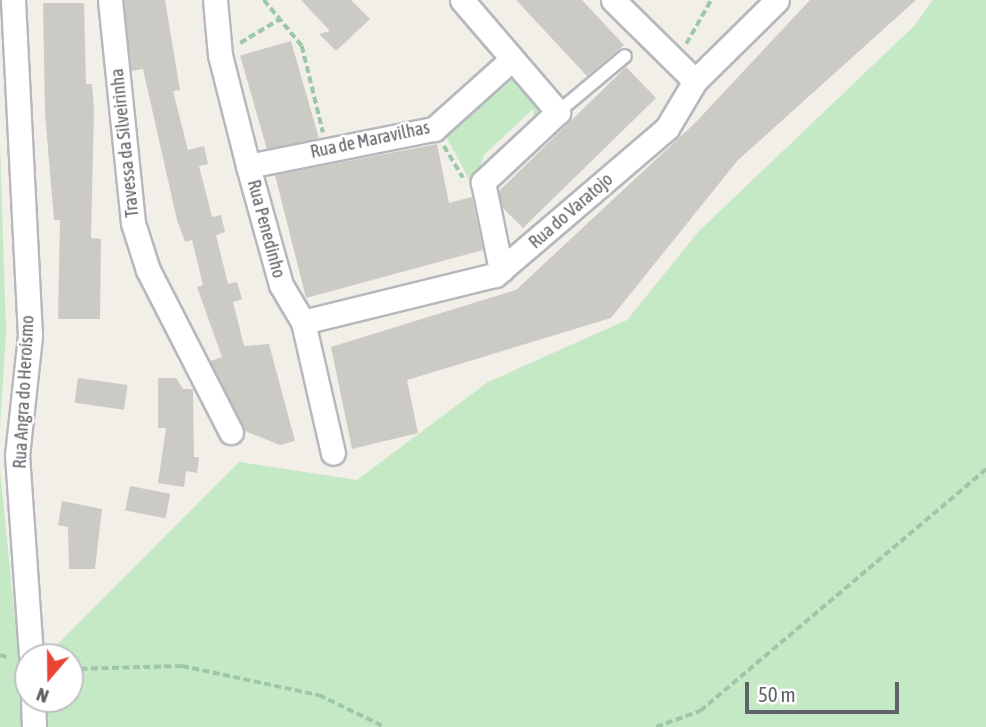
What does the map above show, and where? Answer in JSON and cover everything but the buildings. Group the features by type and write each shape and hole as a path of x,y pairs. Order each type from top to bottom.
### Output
{"street":[{"name":"Rua Angra do Heroísmo","path":"13,0 30,337 17,455 30,643"},
{"name":"Travessa da Silveirinha","path":"110,0 133,223 148,270 231,432"},
{"name":"Rua Penedinho","path":"215,0 220,55 248,166 281,285 303,322 334,453"},
{"path":"462,0 558,112 483,182 501,270"},
{"path":"613,0 695,81"},
{"name":"Rua do Varatojo","path":"303,322 501,270 667,128 695,81 777,0"},
{"name":"Rua de Maravilhas","path":"248,166 434,129 511,60"}],"lane":[{"path":"558,112 625,57"}],"path":[{"path":"264,0 302,46 323,130 318,151"},
{"path":"675,64 711,0"},
{"path":"220,55 280,19"},
{"path":"434,129 469,187"},
{"path":"656,727 700,711 986,469"},
{"path":"84,669 182,666 319,695 385,727"}],"green space":[{"path":"933,0 986,0 986,727 0,727 0,470 17,639 28,643 14,643 14,713 84,713 84,643 59,643 239,462 357,480 488,382 627,320 699,231 914,26"},
{"path":"512,74 545,108 534,123 533,109 484,155 473,187 443,131"},
{"path":"0,143 6,332 0,429"}]}
